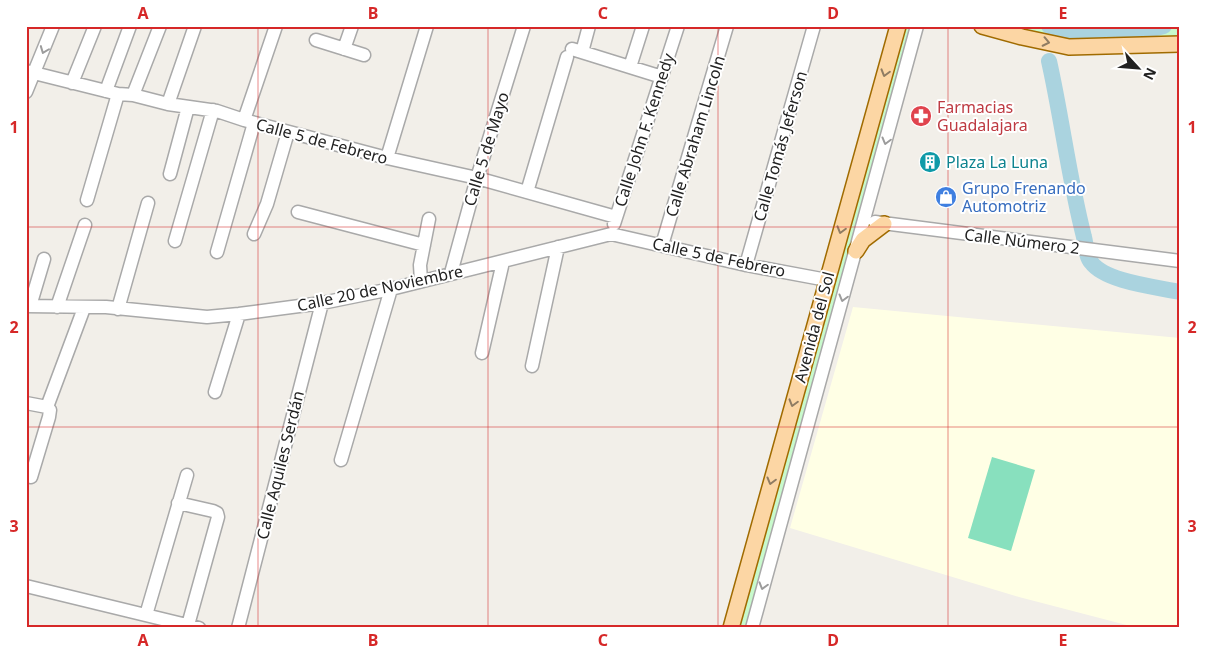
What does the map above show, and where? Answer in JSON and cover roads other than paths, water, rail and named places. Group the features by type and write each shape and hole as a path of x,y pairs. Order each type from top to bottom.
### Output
{"main road":[{"name":"Avenida del Sol","path":"731,628 898,26"},
{"path":"982,26 1069,47 1180,44"},
{"path":"856,251 863,240 884,224"}],"street":[{"path":"26,92 30,72 53,26"},
{"path":"72,83 95,26"},
{"path":"86,200 130,26"},
{"path":"133,95 160,26"},
{"path":"168,104 195,26"},
{"path":"217,252 249,121 276,26"},
{"path":"344,49 352,26"},
{"path":"387,158 427,26"},
{"name":"Calle 5 de Mayo","path":"451,273 477,178 524,26"},
{"path":"527,192 574,52 589,26"},
{"path":"630,67 642,26"},
{"name":"Calle John F. Kennedy","path":"611,234 678,26"},
{"name":"Calle Abraham Lincoln","path":"662,245 728,26"},
{"name":"Calle Tomás Jeferson","path":"746,265 814,26"},
{"name":"Avenida del Sol","path":"752,628 917,26"},
{"path":"316,40 364,55"},
{"path":"574,52 662,77"},
{"name":"Calle 5 de Febrero","path":"30,72 168,104 213,110 387,158 477,178 616,217"},
{"path":"170,174 188,107"},
{"path":"175,241 213,110"},
{"path":"254,234 267,204 288,132"},
{"path":"118,308 148,202"},
{"path":"298,212 424,245"},
{"path":"421,281 420,265 429,219"},
{"name":"Calle Número 2","path":"864,220 1180,261"},
{"path":"57,306 85,225"},
{"name":"Calle 5 de Febrero","path":"611,234 746,265 827,280"},
{"name":"Calle 20 de Noviembre","path":"28,306 118,308 207,317 239,314 322,303 391,289 611,234"},
{"path":"532,366 558,247"},
{"path":"28,306 44,259"},
{"path":"482,353 503,262"},
{"path":"341,460 391,289"},
{"name":"Calle Aquiles Serdán","path":"238,628 322,303"},
{"path":"46,407 84,308"},
{"path":"215,392 239,314"},
{"path":"26,404 46,407 50,410 31,477"},
{"path":"146,615 186,474"},
{"path":"26,586 194,626 218,517 217,513 213,511 178,502"}],"waterway":[{"path":"1049,26 1077,33 1152,29 1164,26"},
{"path":"1049,61 1074,193 1089,260 1098,269 1119,279 1180,292"}],"place":[{"name":"Farmacias Guadalajara","path":"921,116"},
{"name":"Plaza La Luna","path":"930,162"},
{"name":"Grupo Frenando Automotriz","path":"946,197"}]}
